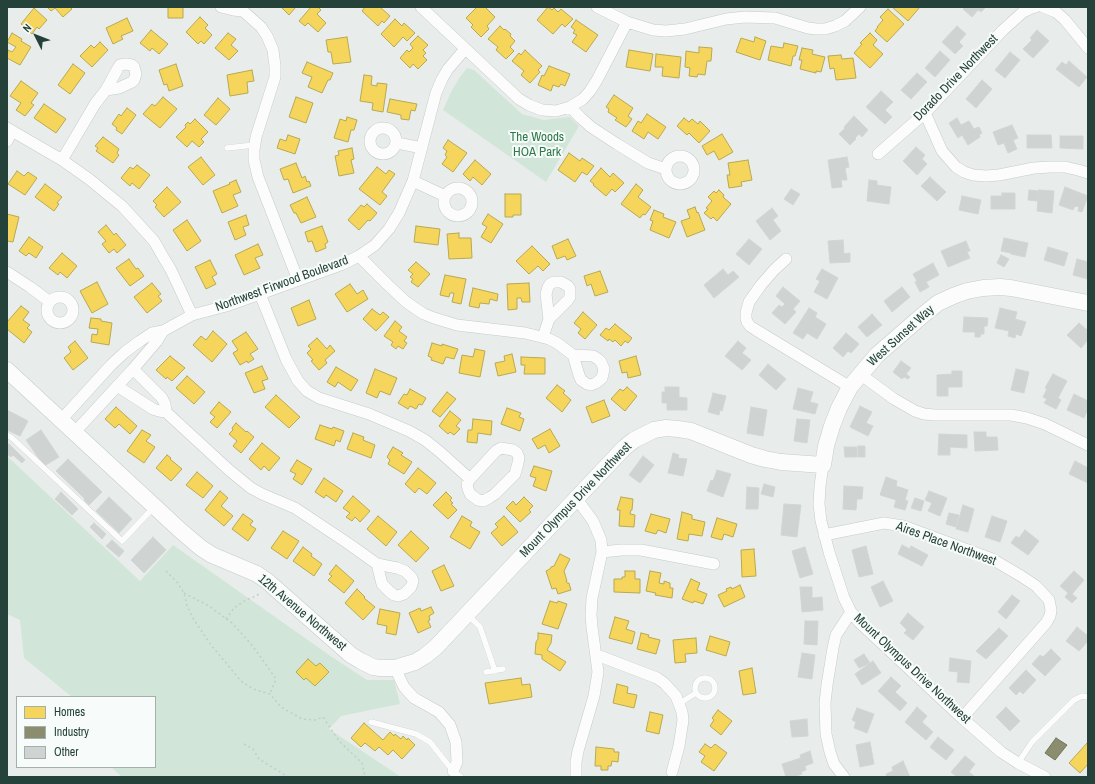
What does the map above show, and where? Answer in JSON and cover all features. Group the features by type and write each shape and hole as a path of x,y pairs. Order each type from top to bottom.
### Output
{"street":[{"path":"221,7 233,10 242,9 255,21 267,36 272,50 275,66 275,77 254,146 254,160 258,177 298,280"},
{"path":"421,7 519,99 542,110 556,111 570,107 583,99 597,80 627,22"},
{"path":"597,7 627,22 653,30 666,31 685,29 765,12 775,18 816,29 825,29 845,21 860,7"},
{"name":"Dorado Drive Northwest","path":"878,154 925,113 1003,30 1023,12 1036,7"},
{"path":"1043,7 1056,12 1065,20 1088,48"},
{"name":"Northwest Firwood Boulevard","path":"61,420 111,365 140,341 152,334 162,331 192,315 226,306 343,264 359,256 374,245 389,228 399,213 413,181 436,93 448,69 465,49"},
{"path":"62,160 106,90"},
{"path":"570,107 591,127 617,144 648,162 666,169"},
{"path":"925,113 942,151 956,167 964,172 973,175 986,176 1034,168 1050,167 1071,168 1088,173"},
{"path":"9,134 62,160 89,179 122,206 154,241 171,270 192,315"},
{"path":"396,143 422,148"},
{"path":"413,181 445,196"},
{"path":"359,256 405,301 416,309 434,318 457,325 543,337 557,343 573,355"},
{"path":"786,259 767,278 749,302 746,313 747,322 756,330 850,387"},
{"path":"7,272 50,302"},
{"name":"West Sunset Way","path":"823,465 826,446 832,426 850,387 877,355 938,303 967,291 1000,287 1088,303"},
{"path":"260,294 286,359 298,381 308,391 319,398 369,414 409,431 425,440 470,479"},
{"path":"543,337 549,319"},
{"name":"Northwest Firwood Boulevard","path":"121,382 157,341 162,331"},
{"path":"111,365 121,382 153,408 159,412 166,412"},
{"path":"133,369 162,398 165,404 166,412 229,470 251,488 296,508 377,564"},
{"name":"12th Avenue Northwest","path":"7,370 190,540 212,555 258,574 361,661 373,667 394,668"},
{"path":"860,374 894,399 915,411 924,414 1011,415 1022,417 1045,424 1088,445"},
{"path":"74,433 121,382"},
{"name":"Mount Olympus Drive Northwest","path":"394,668 414,662 425,656 436,647 576,498 624,448 634,440 654,430 666,428 691,431 751,455 776,461 823,465 819,504 821,521 844,598 851,612 859,622 962,718 1001,752 1042,776"},
{"path":"502,448 513,450 519,458 515,474 495,494 483,501 478,500 470,494 468,484 470,479 496,451 502,448"},
{"path":"576,498 593,521 601,540 602,552 592,598 592,627 597,655 598,672 597,684 578,751 576,777"},
{"name":"Aires Place Northwest","path":"824,535 884,523 903,526 992,558 1036,586 1049,600 1051,610 1050,616 1046,623 962,718"},
{"path":"602,552 641,550 714,564"},
{"path":"844,777 834,764 830,752 826,734 825,703 834,642 836,635 851,612"},
{"path":"597,655 657,678 676,696 680,703 683,720 679,746 672,772"},
{"path":"394,668 404,687 414,698 439,712 450,725 456,742 458,762 457,774"}],"lane":[{"path":"227,148 254,146"},
{"path":"7,435 122,541 154,507"},
{"path":"467,614 480,627 495,671"},
{"path":"486,672 503,670"},
{"path":"680,703 696,693"},
{"path":"1018,763 1032,742 1074,700 1082,696 1088,697"},
{"path":"371,722 416,734 430,742 457,774"}],"path":[{"path":"166,572 177,582 184,593 187,606 194,620 211,645 241,681 253,689 270,694 281,707 302,720 315,720 323,717 339,741 362,763 365,777"},
{"path":"226,619 234,608 246,600 256,596 264,588 267,581"},
{"path":"184,593 209,606 232,623 251,644 276,679 270,694"},
{"path":"244,744 254,749 259,758 288,777"}],"green space":[{"name":"The Woods HOA Park","path":"467,68 474,70 522,114 544,120 570,117 579,126 546,182 443,110 452,90"},
{"path":"7,456 140,581 173,545 367,680 394,680 400,704 341,716 329,729 401,777 122,777 112,768 156,768 156,696 71,696 24,658 20,620 7,614"}],"building: Homes":[{"path":"47,7 70,7 72,9 63,17 55,8 51,11"},
{"path":"168,7 183,7 183,18 168,18"},
{"path":"281,7 296,7 289,15"},
{"path":"311,7 318,7 321,10 317,14 326,23 318,32 308,23 305,26 299,21"},
{"path":"365,7 382,7 381,8 390,16 384,23 382,21 378,26 362,11"},
{"path":"477,7 485,7 495,17 487,26 489,29 481,37 471,27 473,25 466,18"},
{"path":"548,7 552,10 554,8 558,12 561,9 573,19 565,27 562,24 553,34 537,20"},
{"path":"892,7 920,7 908,21"},
{"path":"34,8 47,20 39,29 37,27 32,34 21,24"},
{"path":"888,9 904,24 887,42 875,31 883,20 880,17"},
{"path":"200,17 208,25 205,28 212,35 204,44 201,41 198,44 186,32"},
{"path":"127,18 133,31 121,36 123,39 113,44 106,28"},
{"path":"395,19 402,26 404,23 415,33 407,41 403,37 394,47 381,34"},
{"path":"576,20 598,35 586,52 572,42 577,35 573,33 575,30 571,27"},
{"path":"500,26 511,34 510,36 515,41 510,47 514,51 506,59 496,50 498,47 488,39"},
{"path":"151,30 168,44 159,54 152,48 150,51 140,43"},
{"path":"12,33 31,47 20,65 7,58 8,50 12,52 16,47 7,42"},
{"path":"228,33 236,39 231,45 238,51 229,60 215,48"},
{"path":"870,33 877,40 873,45 883,54 870,68 854,53 862,44 860,43"},
{"path":"418,36 428,45 423,50 426,53 423,56 427,60 418,69 413,64 410,68 400,58 407,50 409,52 413,48 410,44"},
{"path":"347,37 351,62 333,64 331,52 328,52 326,40"},
{"path":"755,37 766,41 760,60 736,52 741,38 754,42"},
{"path":"100,42 108,50 92,67 80,56 91,45 94,48"},
{"path":"784,43 798,46 795,56 793,56 791,66 768,60 771,46 783,48"},
{"path":"699,47 712,48 711,61 707,61 705,75 698,74 697,77 689,76 690,68 685,67 686,51 699,53"},
{"path":"802,48 813,50 812,54 825,57 821,72 816,71 816,73 800,69 802,60 799,60"},
{"path":"525,50 542,66 538,70 540,72 530,83 521,75 524,71 512,61 519,53 521,55"},
{"path":"629,50 653,54 650,71 626,67"},
{"path":"656,54 681,57 679,78 662,76 663,67 655,67"},
{"path":"841,55 842,59 853,58 856,78 836,80 834,68 830,69 828,56"},
{"path":"307,62 333,73 322,93 308,87 312,77 302,73"},
{"path":"73,64 85,73 70,94 58,85"},
{"path":"176,64 183,86 169,91 167,84 164,85 159,70"},
{"path":"549,66 570,74 565,86 561,84 559,87 553,85 551,91 538,85 542,75 544,76"},
{"path":"252,70 254,81 247,82 248,93 230,96 227,75"},
{"path":"364,75 372,76 371,85 377,86 377,83 387,84 383,112 372,110 373,103 360,101"},
{"path":"21,81 38,93 31,103 34,105 25,116 16,110 21,103 10,96"},
{"path":"614,95 633,108 628,116 632,119 626,127 615,120 617,118 608,112 609,109 606,107"},
{"path":"163,97 177,109 160,128 143,114 152,104 155,106"},
{"path":"296,97 313,103 306,123 289,117"},
{"path":"218,98 230,109 216,125 204,115"},
{"path":"390,99 417,104 415,111 411,110 409,120 401,119 401,115 387,112"},
{"path":"44,104 66,119 56,133 34,118"},
{"path":"127,108 136,115 122,134 116,130 117,128 112,124 119,114 121,116"},
{"path":"647,114 666,127 658,139 648,132 644,139 632,131 638,121 641,123"},
{"path":"347,117 357,120 354,130 351,130 348,142 334,138 340,119 346,121"},
{"path":"684,118 689,122 692,119 698,124 700,121 710,131 699,143 689,133 687,135 677,126"},
{"path":"195,119 208,132 201,139 204,142 199,147 192,141 187,147 176,137 186,127 185,125 188,122 190,124"},
{"path":"722,134 733,152 719,160 714,151 707,155 702,146"},
{"path":"288,135 300,139 295,154 277,148 280,139 286,141"},
{"path":"103,137 119,149 117,153 119,155 113,163 96,151 98,148 95,146"},
{"path":"448,140 467,153 453,172 442,164 447,157 445,155 447,151 443,148"},
{"path":"352,148 354,159 351,160 354,173 339,176 335,156 339,155 338,151"},
{"path":"569,153 580,161 582,158 594,166 587,175 582,172 575,182 558,170"},
{"path":"201,157 215,175 203,185 188,167"},
{"path":"475,160 491,174 482,185 473,177 470,181 463,174"},
{"path":"748,160 752,180 741,182 742,186 729,188 727,175 730,175 728,163"},
{"path":"296,163 302,178 305,176 307,182 309,181 311,186 293,193 288,179 284,180 280,169"},
{"path":"137,165 150,175 139,189 132,183 130,186 121,178 130,167 133,169"},
{"path":"377,167 386,174 389,170 395,174 382,192 387,196 380,205 359,189"},
{"path":"601,168 610,177 613,173 624,183 615,192 612,189 606,196 590,181"},
{"path":"17,171 24,176 28,172 37,178 25,195 8,184"},
{"path":"236,180 241,192 233,195 238,206 222,213 213,191"},
{"path":"45,184 62,197 57,203 59,204 54,211 35,197"},
{"path":"636,184 643,190 638,197 651,207 645,215 643,214 640,218 621,204"},
{"path":"167,187 181,202 164,217 155,207 157,205 153,201"},
{"path":"719,190 724,195 723,197 731,204 717,221 713,217 711,219 704,213 712,201 708,197 714,191 716,193"},
{"path":"505,194 521,194 521,215 505,217"},
{"path":"307,197 316,217 301,223 290,205"},
{"path":"367,204 377,213 359,230 348,220 361,205 364,207"},
{"path":"695,207 705,230 687,237 681,221 690,218 687,210"},
{"path":"654,210 664,214 663,217 676,222 669,238 650,230 653,221 650,220"},
{"path":"7,214 19,217 13,242 7,241"},
{"path":"488,214 503,224 491,243 481,237 487,227 482,224"},
{"path":"246,215 249,225 243,227 246,235 235,240 228,222"},
{"path":"187,220 201,241 187,251 173,230"},
{"path":"106,225 114,235 116,233 126,245 117,253 114,249 109,253 102,244 106,241 98,232"},
{"path":"322,226 328,242 325,244 326,248 316,252 312,241 308,242 305,232"},
{"path":"416,226 440,229 438,245 414,242"},
{"path":"459,233 459,238 471,238 472,258 449,259 447,234"},
{"path":"29,237 43,247 36,258 29,253 26,256 19,251"},
{"path":"568,239 576,256 567,260 565,256 557,259 552,246"},
{"path":"258,244 263,255 255,258 260,268 244,275 235,255"},
{"path":"532,246 550,264 543,271 538,266 529,274 516,261"},
{"path":"62,253 77,266 67,278 60,272 58,275 49,268"},
{"path":"129,259 136,269 138,268 144,276 130,286 116,268"},
{"path":"210,260 217,274 212,277 216,284 206,289 195,267"},
{"path":"416,262 430,274 418,287 411,282 413,279 410,277 413,274 408,270"},
{"path":"600,271 608,292 595,296 591,284 587,286 584,276"},
{"path":"445,275 466,279 461,304 452,302 454,293 450,293 449,297 440,295"},
{"path":"97,282 108,304 92,313 80,291"},
{"path":"152,283 161,294 158,296 162,301 147,313 134,297"},
{"path":"529,283 530,302 522,302 521,298 517,298 517,309 508,310 507,284"},
{"path":"350,284 357,294 363,290 368,299 347,312 335,294"},
{"path":"473,288 498,294 497,301 490,299 489,304 480,303 479,308 469,306"},
{"path":"309,300 316,319 298,326 291,308"},
{"path":"21,306 29,312 23,320 30,325 27,328 32,332 24,343 7,329 7,322"},
{"path":"372,309 380,315 383,312 389,317 376,331 363,319"},
{"path":"583,312 597,325 585,339 578,333 581,329 574,323"},
{"path":"91,318 101,319 101,321 112,323 109,345 91,342 92,334 97,335 98,329 89,328"},
{"path":"395,321 402,327 399,331 407,337 404,341 407,343 403,349 398,346 396,349 391,345 393,342 384,336"},
{"path":"615,324 632,338 628,343 625,341 621,346 615,340 613,342 609,339 608,341 600,335 606,328 609,330"},
{"path":"213,331 227,344 212,362 193,345 201,336 206,340"},
{"path":"246,332 258,349 250,354 254,359 248,363 247,361 240,365 233,353 238,350 232,341"},
{"path":"317,338 327,349 330,345 335,351 325,360 327,363 319,370 311,361 313,360 307,353 311,349 308,346"},
{"path":"75,341 88,358 73,370 64,358 71,352 68,347"},
{"path":"432,343 442,346 442,344 458,349 454,359 446,357 443,364 431,360 432,358 428,356"},
{"path":"475,349 485,351 480,377 459,373 462,355 473,357"},
{"path":"512,354 516,372 498,376 495,363 505,361 504,356"},
{"path":"170,356 185,368 172,381 167,377 166,379 156,370"},
{"path":"636,356 641,375 628,378 627,372 622,373 619,361"},
{"path":"521,357 545,358 545,374 524,374 525,365 521,365"},
{"path":"262,366 268,379 262,381 265,389 254,393 245,373"},
{"path":"336,367 358,380 351,391 338,382 335,387 327,382"},
{"path":"375,369 397,378 390,395 380,391 377,398 366,393"},
{"path":"187,376 205,392 194,404 176,388"},
{"path":"557,385 565,391 563,393 571,400 562,412 546,398"},
{"path":"627,387 637,396 625,411 611,399 620,389 623,391"},
{"path":"410,389 426,398 422,405 419,404 416,409 410,406 408,409 398,403 404,394 407,395"},
{"path":"447,392 456,399 440,417 432,411"},
{"path":"276,395 300,417 289,428 265,407"},
{"path":"604,400 610,416 592,423 586,407"},
{"path":"219,402 231,412 217,428 210,422 215,417 210,413"},
{"path":"116,407 137,426 130,434 119,424 115,428 105,419"},
{"path":"507,408 521,413 519,417 524,419 520,431 501,424"},
{"path":"450,411 461,420 456,426 460,429 454,435 450,432 448,434 439,426"},
{"path":"473,419 492,421 491,435 478,433 477,443 467,442 468,430 472,430"},
{"path":"236,423 254,437 241,453 233,446 237,441 229,434 233,430 232,428"},
{"path":"320,425 332,429 333,427 344,431 340,442 336,440 334,446 315,439"},
{"path":"550,429 560,446 549,453 545,445 538,449 532,439"},
{"path":"142,430 151,435 146,441 155,447 144,463 127,451"},
{"path":"353,433 364,437 363,440 375,445 371,458 347,449"},
{"path":"262,443 280,458 269,471 264,466 261,470 249,459"},
{"path":"393,447 403,453 401,455 412,462 404,474 388,464 390,460 387,457"},
{"path":"167,455 182,469 171,481 156,468"},
{"path":"297,460 312,469 302,485 293,479 296,474 290,471"},
{"path":"534,466 552,471 546,491 533,486 536,478 530,476"},
{"path":"418,468 436,483 427,494 419,488 415,493 405,484"},
{"path":"197,472 213,486 203,498 186,485"},
{"path":"324,478 343,491 336,502 326,495 324,498 315,492"},
{"path":"220,491 228,498 221,506 233,516 224,526 205,510"},
{"path":"446,492 452,498 450,500 453,503 451,504 457,510 448,519 433,505"},
{"path":"353,496 370,511 360,522 355,517 352,521 346,517 350,513 343,508"},
{"path":"524,497 533,506 529,510 531,512 520,522 506,508 513,501 516,505"},
{"path":"621,497 633,499 630,514 635,515 634,527 619,526 620,510 617,510"},
{"path":"682,512 692,515 692,519 705,522 702,536 689,534 688,541 677,539"},
{"path":"243,514 253,521 250,525 256,529 248,541 232,529"},
{"path":"651,514 670,519 666,533 658,530 656,534 645,531"},
{"path":"378,516 397,532 386,546 367,529"},
{"path":"462,516 472,522 470,526 480,532 470,549 450,537"},
{"path":"504,516 518,532 502,546 491,533 498,527 495,524"},
{"path":"717,518 737,524 733,537 724,534 722,540 711,537"},
{"path":"283,531 299,541 287,559 271,548"},
{"path":"411,531 429,548 416,562 398,545"},
{"path":"303,547 312,554 311,556 322,564 314,576 293,561"},
{"path":"754,549 756,576 742,577 741,550"},
{"path":"560,554 570,559 564,571 566,581 569,583 571,590 558,594 556,588 552,589 546,571 554,566"},
{"path":"336,565 354,581 344,593 328,580 332,576 329,574"},
{"path":"444,565 454,586 441,591 432,571"},
{"path":"625,571 635,571 635,579 640,579 640,593 614,592 614,579 622,579 622,577 625,577"},
{"path":"650,571 661,573 659,583 664,584 664,581 670,583 670,588 673,588 672,598 655,595 656,593 646,591"},
{"path":"691,579 700,583 697,590 707,594 703,604 694,601 693,603 682,599"},
{"path":"740,585 745,597 724,607 718,595 727,591 726,589 731,587 732,589"},
{"path":"357,589 365,597 364,598 375,607 363,620 345,603"},
{"path":"550,601 557,603 558,601 567,604 558,629 542,624"},
{"path":"431,607 434,613 429,616 430,620 428,621 431,627 418,633 409,613 420,608 421,611"},
{"path":"380,609 400,613 396,635 386,633 387,626 377,624"},
{"path":"615,617 629,621 626,629 635,632 632,644 609,638"},
{"path":"538,633 552,635 551,643 547,650 566,662 560,671 542,659 542,655 535,654"},
{"path":"641,633 649,635 648,637 660,640 656,654 637,649"},
{"path":"710,636 730,642 726,656 706,650"},
{"path":"696,638 697,653 685,654 686,662 675,663 673,640"},
{"path":"308,659 316,666 320,663 329,672 315,686 306,678 304,680 296,672"},
{"path":"752,668 756,693 743,695 739,671"},
{"path":"521,678 522,685 530,684 532,697 489,704 485,683"},
{"path":"617,684 628,687 627,693 637,695 634,708 613,703"},
{"path":"718,710 732,721 721,735 710,726 714,720 712,718"},
{"path":"650,712 663,715 659,734 646,731"},
{"path":"364,723 383,740 390,732 394,736 395,734 401,739 403,736 407,740 408,738 415,745 402,759 393,750 388,755 379,747 375,751 365,743 361,747 351,738"},
{"path":"1088,742 1088,764 1080,773 1069,763"},
{"path":"705,744 711,748 715,744 727,753 714,771 701,762 705,756 699,752"},
{"path":"596,747 614,749 614,752 619,752 618,762 612,761 611,766 608,766 608,770 601,770 601,766 595,766"}],"building: Industry":[{"path":"1056,738 1067,745 1055,760 1045,753"}],"building: Other":[{"path":"965,7 986,7 981,12 978,10 972,17 963,9"},
{"path":"957,26 966,34 959,42 963,46 955,54 942,42"},
{"path":"1037,30 1049,41 1033,58 1023,49 1032,40 1030,38"},
{"path":"940,51 950,60 935,77 925,68"},
{"path":"1010,52 1020,60 1005,78 995,70"},
{"path":"1069,61 1087,77 1079,87 1056,69 1062,62 1066,65"},
{"path":"917,73 927,82 911,99 901,90"},
{"path":"982,80 992,89 976,108 966,99"},
{"path":"881,91 893,102 885,110 892,117 885,124 866,107"},
{"path":"854,116 868,130 862,137 859,134 850,145 839,134"},
{"path":"957,118 961,125 969,121 974,129 979,127 982,133 979,135 980,137 968,145 962,135 958,138 949,123"},
{"path":"1012,125 1018,138 1013,140 1017,149 1008,153 1004,143 998,145 993,132"},
{"path":"1027,135 1051,135 1052,148 1027,148"},
{"path":"1060,136 1083,136 1083,149 1060,148"},
{"path":"916,147 925,155 922,159 927,164 917,175 903,161"},
{"path":"847,157 849,167 845,168 847,180 841,180 842,187 832,188 828,160"},
{"path":"930,177 946,192 937,201 921,186"},
{"path":"869,180 877,181 877,185 891,187 889,204 867,201"},
{"path":"1065,187 1088,196 1082,212 1078,211 1079,207 1075,206 1073,210 1059,205"},
{"path":"791,189 800,194 793,205 784,199"},
{"path":"1029,190 1039,191 1038,201 1028,200"},
{"path":"1039,190 1054,191 1052,213 1037,211"},
{"path":"1002,193 1015,193 1015,209 991,209 991,196 1002,196"},
{"path":"962,196 981,200 978,214 959,210"},
{"path":"772,208 778,216 773,220 781,231 770,240 756,221"},
{"path":"1004,238 1028,243 1025,257 1001,251"},
{"path":"749,239 762,249 749,265 736,254"},
{"path":"843,240 844,254 850,253 850,262 830,263 828,241"},
{"path":"966,241 970,251 967,252 970,258 948,267 941,251"},
{"path":"1048,247 1068,253 1064,266 1044,260"},
{"path":"1001,255 1009,259 1004,267 997,263"},
{"path":"1077,259 1088,262 1088,279 1073,275"},
{"path":"933,263 939,275 926,282 929,287 920,292 913,274"},
{"path":"723,269 728,275 733,271 739,277 714,298 704,285"},
{"path":"822,269 838,278 827,299 814,292 820,281 816,279"},
{"path":"783,287 800,301 793,309 796,312 785,324 772,313 779,305 782,307 785,304 776,296"},
{"path":"902,287 910,297 892,312 884,301"},
{"path":"809,308 817,313 815,317 826,324 817,339 807,333 803,339 793,333"},
{"path":"1000,308 1017,312 1015,319 1026,322 1021,336 1016,334 1015,338 1008,336 1009,331 995,328"},
{"path":"872,314 882,325 867,337 858,327"},
{"path":"964,317 988,318 987,326 984,326 984,334 981,334 980,337 975,337 975,332 963,332"},
{"path":"1079,323 1088,331 1086,333 1088,334 1088,340 1081,348 1067,335"},
{"path":"846,333 859,344 851,353 848,351 843,357 833,348"},
{"path":"738,341 746,348 742,353 751,360 742,370 725,356"},
{"path":"901,361 911,368 906,374 910,377 908,379 904,377 902,379 893,372"},
{"path":"768,364 786,379 776,390 759,375"},
{"path":"1016,369 1029,372 1024,393 1011,390"},
{"path":"952,371 962,371 962,387 948,387 948,396 937,396 937,375 952,374"},
{"path":"1053,374 1067,381 1058,398 1061,400 1056,409 1044,403 1047,399 1043,397 1047,389 1045,388"},
{"path":"665,387 679,387 679,397 687,398 687,410 667,410 667,403 662,403 662,392 665,392"},
{"path":"798,388 813,392 810,402 818,404 815,414 793,409"},
{"path":"713,393 726,396 722,411 720,410 719,415 708,412"},
{"path":"1074,394 1088,401 1088,409 1084,418 1067,410"},
{"path":"860,406 872,412 866,423 873,426 868,436 850,427"},
{"path":"751,407 767,410 763,436 747,433"},
{"path":"7,410 28,421 20,436 7,430"},
{"path":"797,419 810,420 807,443 794,441"},
{"path":"41,430 59,457 44,466 26,440"},
{"path":"974,432 986,432 986,437 997,437 998,450 975,451"},
{"path":"939,434 967,435 967,448 950,447 950,455 938,455"},
{"path":"9,444 25,460 22,463 13,455 11,457 7,454 7,446"},
{"path":"858,446 865,446 865,457 858,457"},
{"path":"844,447 857,447 857,457 845,457"},
{"path":"673,453 679,455 678,458 687,459 683,476 668,473"},
{"path":"643,456 654,465 640,483 629,475"},
{"path":"68,459 102,492 89,505 84,500 85,499 56,471"},
{"path":"1075,461 1088,468 1088,483 1069,474"},
{"path":"717,470 731,474 723,497 707,491"},
{"path":"886,477 897,481 896,486 908,490 905,500 908,501 905,510 894,507 896,500 880,495"},
{"path":"764,484 775,487 773,497 761,494"},
{"path":"844,486 863,487 862,499 857,499 856,510 843,509"},
{"path":"747,487 759,488 758,509 746,509"},
{"path":"929,491 947,498 940,516 928,511 932,503 925,500"},
{"path":"61,492 78,509 72,515 55,499"},
{"path":"109,497 132,519 119,533 96,511"},
{"path":"915,498 924,501 921,511 911,508"},
{"path":"784,504 801,505 797,537 781,535"},
{"path":"963,505 974,509 968,532 956,529"},
{"path":"949,513 959,515 956,527 946,524"},
{"path":"992,516 1007,521 1000,542 985,537"},
{"path":"94,523 106,534 102,539 90,527"},
{"path":"1025,530 1039,541 1028,555 1011,543 1016,536 1019,538"},
{"path":"153,537 166,550 144,573 131,560"},
{"path":"112,540 124,551 119,557 106,546"},
{"path":"902,545 910,549 911,546 928,555 922,566 898,554"},
{"path":"866,546 873,574 859,577 852,550"},
{"path":"805,547 813,574 800,578 792,551"},
{"path":"1074,571 1084,580 1072,594 1077,598 1072,603 1065,597 1068,593 1060,586"},
{"path":"883,581 893,601 880,607 871,587"},
{"path":"800,587 812,587 812,598 822,597 823,610 802,612"},
{"path":"1012,595 1020,601 1006,619 998,612"},
{"path":"908,613 924,627 913,640 904,633 907,630 900,623"},
{"path":"805,621 818,621 817,645 804,644"},
{"path":"1077,627 1088,636 1088,641 1079,651 1066,641"},
{"path":"999,628 1008,636 986,659 976,651"},
{"path":"1051,649 1061,659 1045,676 1032,664 1040,655 1043,657"},
{"path":"802,653 815,655 812,679 798,677"},
{"path":"864,654 870,663 859,668 854,660"},
{"path":"950,658 971,661 969,683 957,682 958,672 949,671"},
{"path":"873,661 881,673 862,685 855,674"},
{"path":"1026,670 1036,680 1023,694 1020,691 1016,695 1009,688"},
{"path":"891,677 901,686 895,692 907,703 900,711 878,691"},
{"path":"917,707 927,716 922,722 933,732 926,740 905,722"},
{"path":"1006,707 1020,721 1010,731 996,717"},
{"path":"857,708 874,714 867,733 854,728 856,722 852,720"},
{"path":"807,719 808,736 792,737 790,721"},
{"path":"938,737 954,750 946,760 930,747"},
{"path":"870,742 874,764 860,767 856,745"},
{"path":"810,751 813,763 805,766 806,770 801,772 802,774 794,777 786,777 782,764 801,758 800,755"},
{"path":"965,756 975,764 969,772 975,777 957,777 951,772"},
{"path":"903,761 910,777 887,777 886,774 893,771 892,767"}]}
